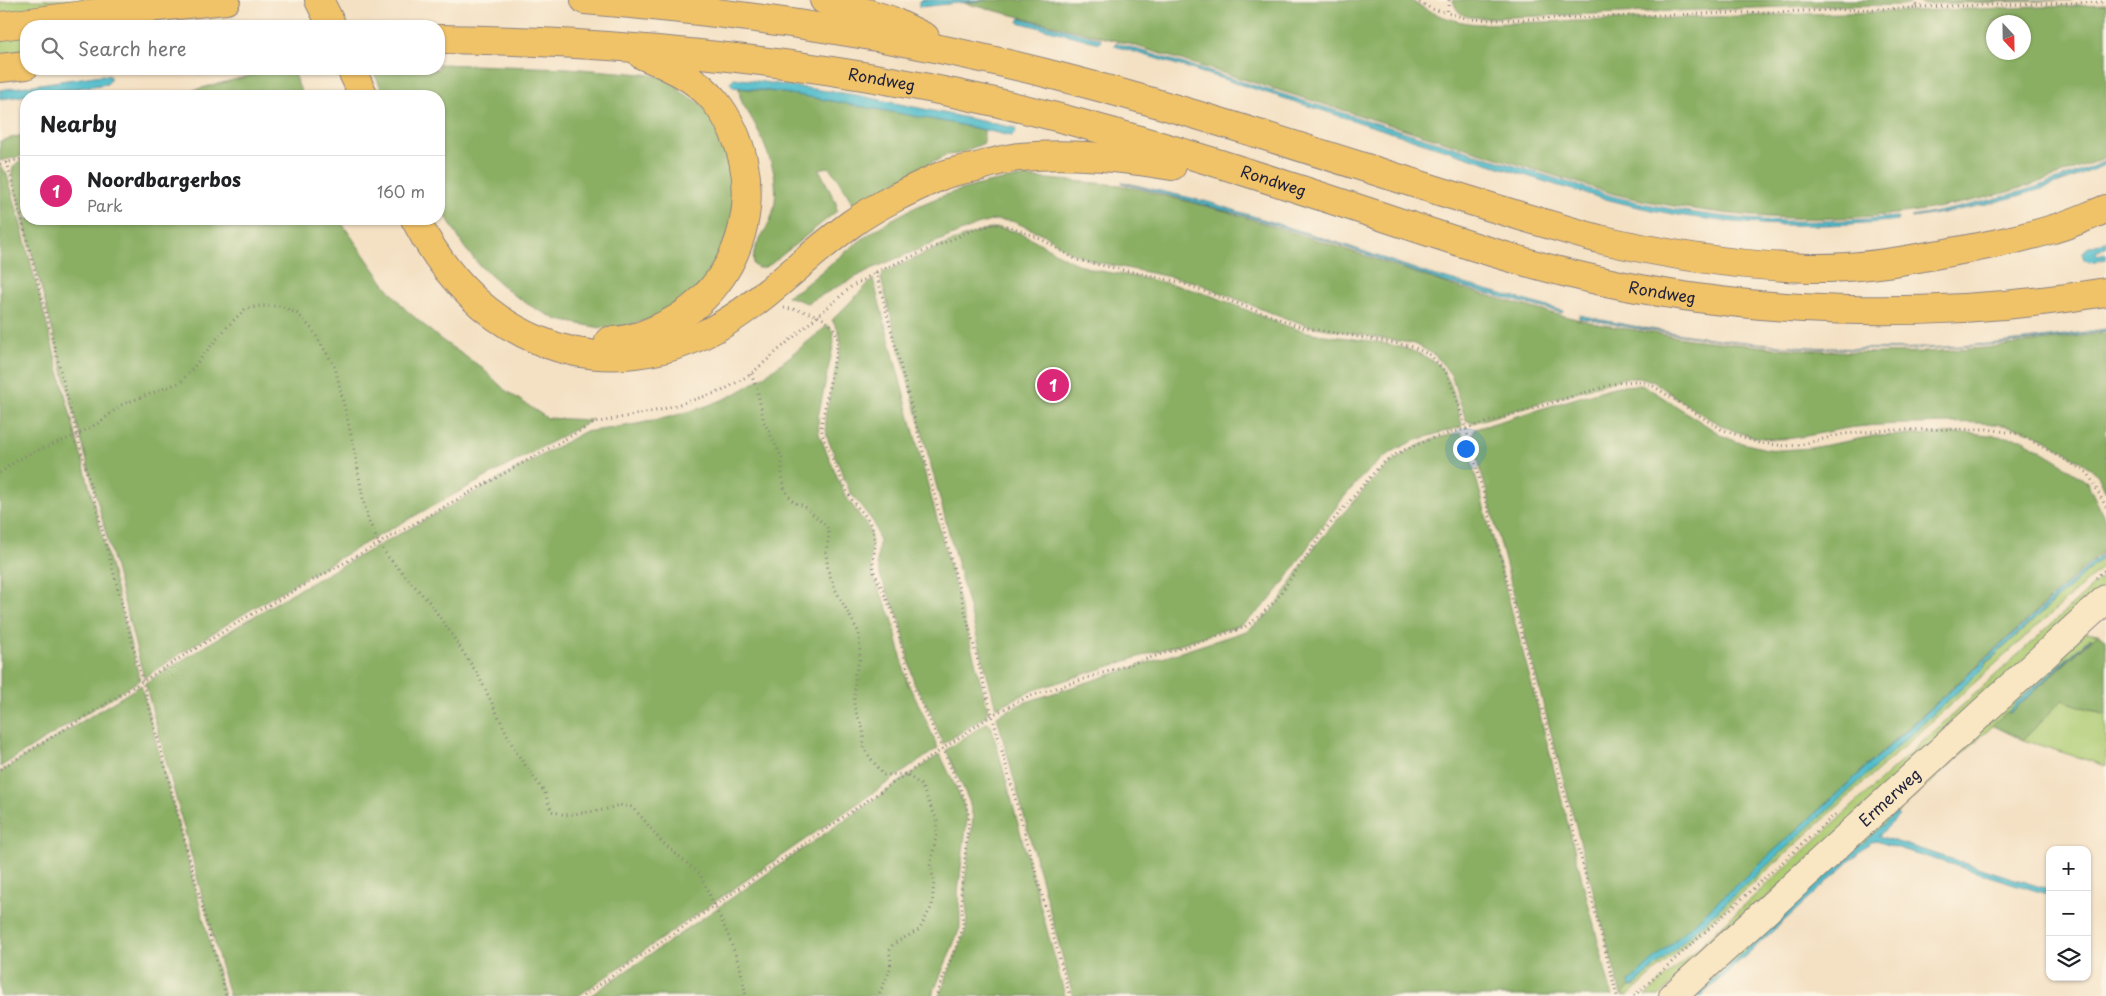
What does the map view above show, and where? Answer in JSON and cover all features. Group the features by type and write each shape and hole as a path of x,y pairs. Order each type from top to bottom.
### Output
{"main road":[{"path":"46,20 226,0"},
{"path":"319,0 329,20"},
{"path":"584,0 675,7 748,16 954,51 1141,99 1580,234 1642,249 1702,259 1811,268 1854,267 1990,245 2054,229 2106,209"},
{"path":"824,0 890,20 954,51"},
{"path":"0,26 20,23"},
{"name":"Rondweg","path":"445,39 619,46 713,55 864,76 967,96 1064,119 1287,185 1403,225 1523,262 1633,287 1698,298 1809,308 1913,309 2026,302 2106,292"},
{"path":"433,225 447,249 476,284 519,318 546,331 576,339 613,341 652,332 673,322 691,310 716,285 736,249 746,217 746,171 734,134 714,101 694,82 669,66 619,46"},
{"path":"0,68 20,66"},
{"path":"355,75 361,90"},
{"path":"418,225 428,244 444,267 480,305 520,333 554,347 596,355 618,356 657,352 680,346 718,328 766,294 852,223 878,207 946,174 1018,157 1094,155 1136,160 1287,185"}],"street":[{"name":"Ermerweg","path":"1673,996 2106,599"}],"path":[{"path":"1415,0 1432,9 1469,19 1494,20 2106,2"},
{"path":"1446,13 1449,0"},
{"path":"1915,0 1916,7"},
{"path":"0,164 20,159"},
{"path":"7,162 20,213"},
{"path":"0,769 242,620 378,542 594,423 688,403 722,391 751,374 851,287 876,272 978,228 996,224 1012,226 1045,241 1076,260 1179,282 1301,327 1411,346 1430,355 1445,371 1454,390 1466,429 1617,996"},
{"path":"23,225 226,996"},
{"path":"876,272 992,715 1070,996"},
{"path":"0,473 31,453 77,435 100,422 120,405 181,382 220,335 245,309 260,306 281,306 298,314 312,329 335,367 353,443 364,504 378,542 388,558 430,603 455,639 478,675 516,752 545,793 551,811 566,815 604,810 619,805 631,807 640,815 661,841 700,874 728,935 737,959 746,996"},
{"path":"816,316 832,326 838,341 821,427 824,440 853,502 867,518 873,529 875,547 874,572 894,615 913,688 965,799 970,817 961,893 963,926 936,996"},
{"path":"751,374 757,390 764,422 782,458 782,475 785,490 793,502 804,506 827,527 829,536 826,552 828,570 834,588 859,633 860,659 855,674 854,708 863,729 864,749 883,775 906,774 921,785 937,820 937,833 930,866 935,890 927,918 919,930 893,944 890,952 888,978 878,996"},
{"path":"583,996 992,715 1028,697 1243,628 1259,617 1275,601 1324,531 1378,468 1389,458 1415,445 1616,383 1635,381 1650,384 1721,429 1738,437 1759,443 1799,445 1843,434 1889,430 1987,429 2020,434 2088,473 2106,507"}],"green space":[{"path":"17,0 109,0 0,15 0,3"},
{"path":"987,0 1410,0 1442,16 1478,24 2106,5 2106,157 2045,180 1985,198 1924,210 1863,217 1802,218 1741,215 1678,207 1614,194 1126,43 964,3"},
{"path":"1453,0 1912,0 1913,2 1908,5 1809,6 1486,18 1470,17 1461,14"},
{"path":"1919,0 2072,0 1921,4"},
{"path":"20,32 20,55 0,58 0,35"},
{"path":"445,64 567,68 644,74 662,77 680,87 678,90 700,103 723,133 736,188 730,231 703,285 658,317 622,327 601,328 558,320 529,305 511,293 481,267 464,247 445,214 445,90 382,90 375,75 445,75"},
{"path":"253,75 294,75 300,90 194,90"},
{"path":"739,88 801,95 862,105 984,130 984,143 958,154 947,155 853,204 837,177 828,167 819,169 836,203 837,211 771,264 758,268 754,265 754,251 770,221 773,211 775,181 766,149 742,101"},
{"path":"20,136 20,156 0,161 0,141"},
{"path":"19,162 20,207 12,177 12,170"},
{"path":"0,166 6,172 13,195 140,680 0,767"},
{"path":"1024,177 1120,185 1142,190 1225,211 1450,285 1547,312 1598,324 1690,339 1776,348 1875,353 1984,348 2106,333 2106,492 2099,477 2092,469 2046,440 2017,428 1989,423 1889,425 1851,428 1789,438 1767,439 1742,433 1715,422 1654,382 1643,378 1623,378 1472,423 1466,420 1451,375 1436,356 1415,344 1310,326 1278,316 1195,282 1096,262 1068,251 1045,235 1012,221 994,220 977,225 869,270 807,303 787,296 801,288 872,232 916,207 951,193 987,183"},
{"path":"25,225 343,225 383,282 405,309 440,339 481,367 505,390 547,418 592,420 309,575 198,642 144,678"},
{"path":"998,228 1021,233 1072,262 1089,268 1190,289 1221,299 1295,329 1388,344 1419,354 1433,361 1445,373 1462,425 1461,427 1406,444 1372,468 1335,508 1277,592 1240,625 1034,690 996,708 881,279 884,272 940,247 970,235"},
{"path":"873,279 988,710 986,716 943,744 929,709 914,683 900,620 880,576 877,563 879,541 874,523 850,492 827,437 825,417 841,345 839,332 832,320"},
{"path":"828,325 833,332 834,342 818,417 819,434 845,495 869,529 872,542 870,560 873,576 892,618 907,682 938,748 578,996 229,996 145,683 287,596 584,432 654,420 688,412 722,400 764,376"},
{"path":"1618,386 1645,386 1723,436 1738,442 1767,449 1811,448 1874,436 1972,433 2022,439 2057,460 2087,482 2106,521 2106,548 1630,982 1630,987 1621,995 1472,434 1475,429 1606,389"},
{"path":"1461,433 1468,448 1542,723 1612,996 1073,996 998,715 1026,702 1246,631 1274,608 1306,559 1326,533 1384,469 1410,450 1442,437"},
{"path":"2106,554 2106,564 1628,996 1621,995 1634,986"},
{"path":"2106,574 2106,588 2100,594 1659,996 1645,996"},
{"path":"2086,632 2098,634 2021,704 2092,638 2090,638 1697,996 1684,996"},
{"path":"2098,634 2106,639 2106,715 2062,700 2023,740 1992,725 2008,711 2010,713"},
{"path":"141,685 224,996 0,996 0,772"},
{"path":"2062,700 2106,715 2106,766 2023,740"},
{"path":"986,723 991,725 1065,996 939,996 966,929 967,913 964,889 973,818 969,801 946,750"},
{"path":"940,754 963,803 967,820 958,893 960,928 932,996 590,996"}],"water":[{"path":"987,0 919,7 919,1"},
{"path":"1020,18 1101,39 1100,43 1018,22"},
{"path":"1116,43 1628,200 1666,208 1740,219 1830,221 1897,217 1898,220 1815,225 1761,224 1679,215 1617,202 1527,176 1115,46"},
{"path":"101,75 110,76 111,80 107,84 64,90 20,90 20,96 0,99 0,90"},
{"path":"734,78 856,95 1015,128 1016,133 1011,136 827,100 733,87 730,82"},
{"path":"2106,161 2106,164 2083,174 2011,198 1962,209 1911,217 2010,195 2083,171"},
{"path":"1122,182 1208,202 1345,245 1432,275 1563,311 1562,313 1441,281 1337,244 1236,213"},
{"path":"2106,241 2106,247 2096,252 2097,256 2106,254 2106,259 2089,262 2084,259 2082,253 2087,248"},
{"path":"1579,315 1713,338 1651,331 1579,318"},
{"path":"2106,329 2106,331 2020,342 1977,345"},
{"path":"2106,550 2106,554 1984,665 1985,667 1674,950 1634,986 1630,987 1629,982"},
{"path":"2092,637 2010,713 2008,713 2018,701"},
{"path":"1896,813 1899,816 1878,836 2046,889 2046,894 1876,841 1871,842 1701,996 1697,996"}],"place":[{"name":"Noordbargerbos","path":"1053,385"}]}
